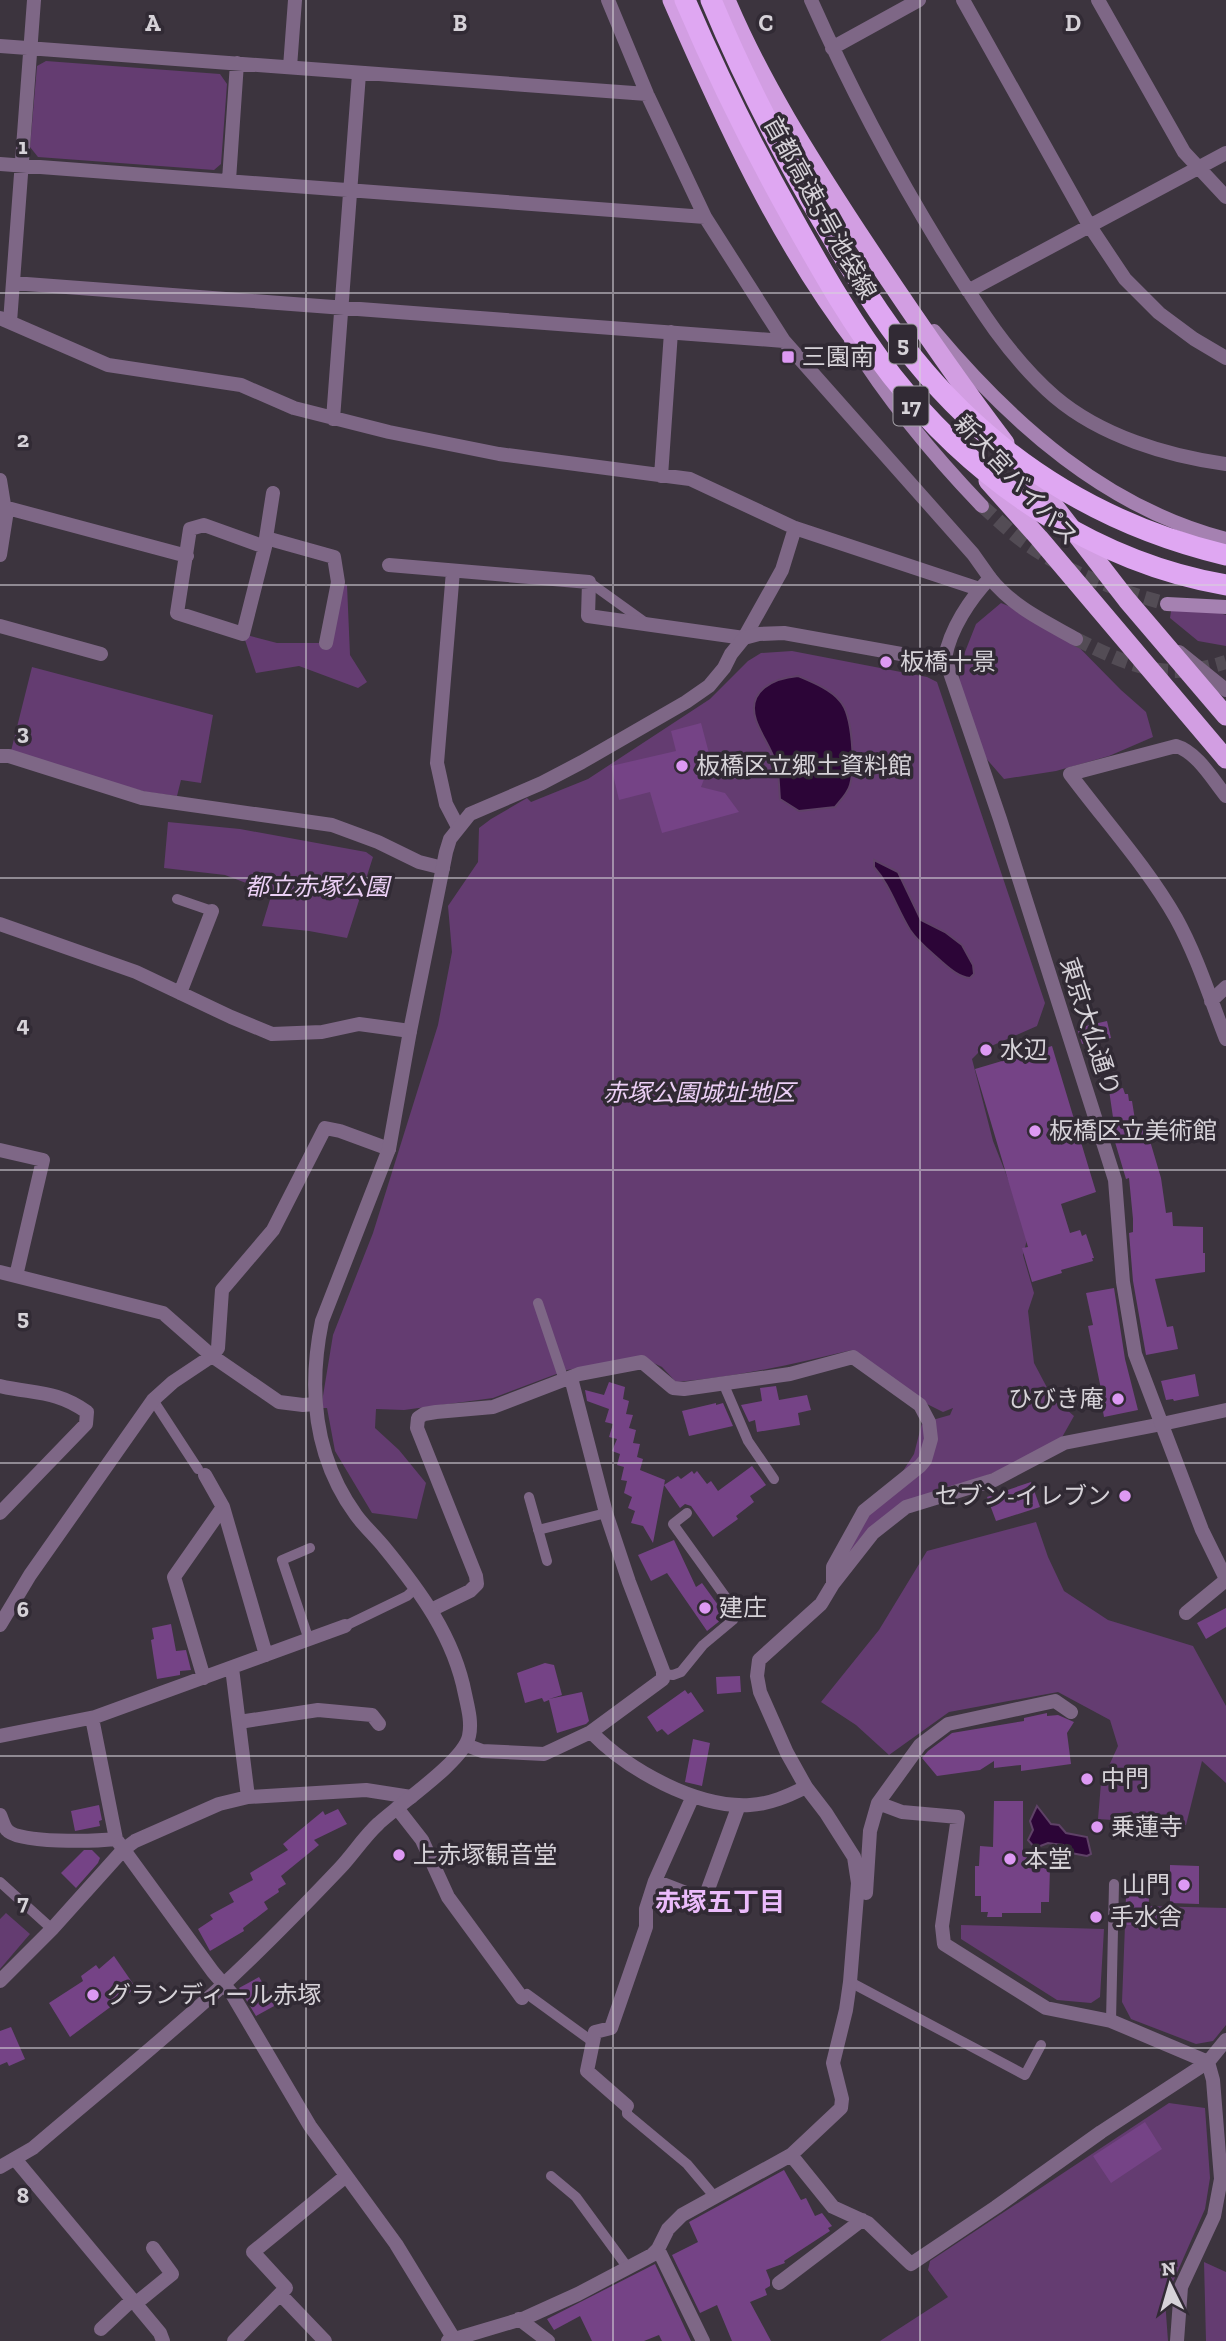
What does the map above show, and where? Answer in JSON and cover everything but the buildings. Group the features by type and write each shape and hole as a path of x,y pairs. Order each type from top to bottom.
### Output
{"highway":[{"name":"新大宮バイパス","path":"671,0 729,127 794,248 831,309 872,363 912,407 994,487 1039,538 1226,760"},
{"name":"首都高速5号池袋線","path":"685,0 739,118 805,241 864,337 922,411 984,470 1066,528 1142,562 1226,585"},
{"name":"首都高速5号池袋線","path":"711,0 760,108 798,179 886,322 915,360 977,425 1003,447 1082,501 1157,536 1226,555"},
{"name":"新大宮バイパス","path":"726,0 741,36 775,100 816,169 973,401 1156,634 1226,716"}],"main road":[{"path":"885,274 943,342 1020,421 1064,459 1101,485 1168,521 1226,539"},
{"path":"831,309 881,387 935,454 982,506"},
{"path":"1167,604 1226,607"}],"street":[{"path":"34,0 13,283 5,320 108,365 241,385 294,408 333,419 499,454 690,480 795,528 985,584 1020,608 1076,639"},
{"path":"290,67 295,0"},
{"path":"608,0 647,94 705,216 784,341 973,554 985,584"},
{"path":"811,0 875,134 985,320 1029,373 1075,411 1142,444 1190,458 1226,464"},
{"path":"832,48 919,0"},
{"path":"963,0 1089,225 1125,279 1159,313 1226,358"},
{"path":"1098,0 1165,123 1198,169 1226,197"},
{"path":"0,46 647,94"},
{"path":"229,180 237,63"},
{"path":"333,419 359,74"},
{"path":"968,291 1226,153"},
{"path":"0,164 705,216"},
{"path":"13,283 784,341"},
{"path":"660,476 671,332"},
{"path":"0,480 2,506 6,517 0,555"},
{"path":"273,493 265,542 243,634 177,614 190,529 204,525 265,542 334,557 338,582 326,643"},
{"path":"2,506 187,556"},
{"path":"0,2166 33,2148 223,1985 340,1868 378,1824 466,1745 470,1717 452,1650 416,1588 356,1515 343,1493 323,1448 313,1390 322,1321 390,1149 410,1031 450,839 470,814 562,773 709,686 744,638 782,570 795,528"},
{"path":"389,565 589,582 588,616 744,638 759,634 784,633 929,659 945,657 950,638 985,584"},
{"path":"453,570 437,763 446,804 458,827"},
{"path":"0,626 100,654"},
{"name":"17","path":"1156,634 1226,690"},
{"name":"東京大仏通り","path":"945,657 1000,819 1115,1180 1123,1282 1132,1344 1202,1530 1222,1561 1226,1580"},
{"path":"1226,796 1199,762 1176,746 1070,774 1151,880 1176,918 1195,957 1226,1038"},
{"path":"0,757 9,756 142,798 332,825 419,862 443,868"},
{"path":"180,993 212,911"},
{"path":"0,924 104,959 272,1034 322,1032 359,1024 410,1031"},
{"path":"1211,1001 1226,987"},
{"path":"0,1625 30,1576 153,1400 173,1382 212,1356 218,1348 222,1290 273,1230 326,1128 390,1149"},
{"path":"0,1150 43,1160 16,1276"},
{"path":"0,1272 163,1313 212,1356 279,1402 315,1404"},
{"path":"431,1610 471,1591 477,1584 417,1427 418,1418 436,1412 492,1407 579,1374 642,1362 673,1388 723,1385 790,1374 853,1357 920,1405 929,1422 931,1439 925,1460 864,1511 833,1567 833,1584"},
{"path":"466,1745 482,1751 544,1754 591,1732 661,1682 663,1674 606,1513 568,1379"},
{"path":"0,1386 44,1392 73,1402 87,1412 86,1424 0,1513"},
{"path":"92,1718 119,1844 232,1994 310,2126 396,2244 451,2340 519,2319 579,2294 652,2255 668,2229 682,2215 791,2155 841,2108 842,2099 833,2063 846,2010 856,1925 858,1883 854,1857 806,1787 787,1753 760,1692 757,1666 766,1653 821,1604 873,1532 906,1507 994,1480 1064,1443 1226,1410"},
{"path":"201,1472 223,1507 266,1655"},
{"path":"204,1678 174,1577 223,1507"},
{"path":"1186,1613 1226,1580"},
{"path":"0,1736 92,1718 345,1626"},
{"path":"232,1668 248,1797"},
{"path":"856,1925 865,1899 870,1831 878,1803 920,1745 948,1724 1055,1701 1071,1712"},
{"path":"239,1722 318,1710 372,1715 379,1724"},
{"path":"591,1732 614,1752 665,1784 693,1796 752,1805 783,1798 806,1787"},
{"path":"0,1815 7,1830 16,1836 119,1844 135,1841 219,1804 248,1797 366,1790 411,1797"},
{"path":"627,2106 587,2071 595,2032 611,2028 646,1927 646,1909 655,1881 693,1796"},
{"path":"878,1803 902,1812 958,1817 942,1926 944,1944 1046,2008 1111,2021 1208,2062"},
{"path":"655,1881 704,1900 739,1805"},
{"path":"397,1808 422,1840 448,1897 522,1998"},
{"path":"0,1981 52,1929 119,1844"},
{"path":"791,2155 833,2207 869,2223 911,2264 1101,2132 1208,2062 1226,2040"},
{"path":"1177,2341 1181,2287 1214,2216 1221,2179 1213,2080 1208,2062"},
{"path":"15,2159 134,2302 163,2341"},
{"path":"234,2341 286,2288 253,2252 346,2176"},
{"path":"779,2283 862,2220"},
{"path":"101,2329 172,2274 153,2248"},
{"path":"658,2249 703,2341"},
{"path":"280,2294 325,2341"},
{"path":"519,2319 548,2341"}],"lane":[{"path":"589,582 648,624"},
{"path":"177,899 212,911"},
{"path":"538,1303 568,1379"},
{"path":"723,1385 748,1441 774,1479"},
{"path":"153,1400 201,1472"},
{"path":"529,1497 547,1561"},
{"path":"538,1530 606,1513"},
{"path":"663,1674 681,1672 703,1645 733,1620 737,1613 673,1524 687,1513"},
{"path":"309,1640 282,1560 310,1548"},
{"path":"345,1626 407,1596 416,1588"},
{"path":"0,1882 52,1929"},
{"path":"1111,2021 1114,1884"},
{"path":"850,1982 1025,2075 1041,2045"},
{"path":"522,1998 527,1994 593,2042"},
{"path":"627,2106 627,2115 687,2164 715,2196"},
{"path":"551,2176 576,2197 628,2268"}],"green space":[{"path":"46,61 220,74 227,84 221,164 214,170 38,157 30,147 37,66"},
{"path":"338,582 347,585 350,655 367,682 358,688 299,666 256,673 243,634 277,643 325,643"},
{"path":"1173,598 1226,615 1226,646 1198,641 1170,618"},
{"path":"1001,603 1057,625 1146,712 1153,737 1109,756 1056,771 1004,779 977,748 959,683 961,662 976,624"},
{"name":"赤塚公園城址地区","path":"792,651 927,677 937,682 1045,1003 1037,1026 980,1051 972,1059 993,1141 1029,1232 1023,1255 1034,1293 1028,1311 1034,1363 1052,1397 1074,1416 1056,1448 904,1508 855,1563 840,1551 914,1454 922,1423 950,1415 953,1408 943,1412 923,1402 852,1350 721,1377 676,1382 662,1367 641,1357 567,1370 493,1398 404,1410 376,1409 375,1428 399,1450 426,1483 417,1519 372,1513 335,1451 327,1408 321,1408 333,1335 373,1233 438,1025 452,952 448,906 478,862 479,828 527,798 531,802 588,779 710,699 748,661 761,653"},
{"path":"32,667 213,715 201,783 181,780 177,796 146,792 10,755"},
{"name":"都立赤塚公園","path":"168,822 240,829 366,852 373,857 347,938 262,926 272,893 225,875 164,868"},
{"path":"1036,1522 1064,1591 1108,1620 1193,1646 1226,1706 1226,1783 1202,1761 1186,1825 1098,1819 1101,1783 1118,1746 1110,1720 1058,1692 949,1712 889,1755 856,1725 821,1702 879,1630 927,1551"},
{"path":"1148,1906 1226,1908 1226,2025 1213,2041 1196,2044 1131,2019 1122,2002 1125,1925 1147,1926"},
{"path":"6,1913 30,1934 0,1969 0,1919"},
{"path":"961,1925 1104,1929 1100,1997 1091,2003 1057,2000 961,1939"},
{"path":"1169,2103 1205,2108 1210,2178 1205,2209 1165,2300 1168,2341 880,2341 948,2297 928,2270 930,2261"},
{"path":"1204,2262 1226,2272 1226,2341 1206,2341"}],"shaded area":[{"path":"798,676 836,697 848,717 852,741 852,777 848,791 835,807 799,811 780,799 777,766 756,720 755,701 759,693 772,683"},
{"path":"874,860 898,872 921,920 945,932 962,945 973,965 974,974 970,978 951,970 913,934 885,881 874,867"},
{"path":"1037,1806 1051,1824 1059,1825 1066,1833 1087,1837 1091,1854 1087,1856 1071,1853 1063,1845 1048,1843 1035,1848 1028,1840 1033,1830 1030,1821"}],"tunnel":[{"path":"982,506 1024,542 1057,563 1129,593 1167,604"},
{"path":"1076,639 1114,657 1166,671 1184,671 1226,662"}],"place":[{"name":"三園南","path":"788,357"},
{"name":"板橋十景","path":"886,662"},
{"name":"板橋区立郷土資料館","path":"682,766"},
{"name":"水辺","path":"986,1050"},
{"name":"板橋区立美術館","path":"1035,1131"},
{"name":"ひびき庵","path":"1118,1399"},
{"name":"セブン-イレブン","path":"1125,1496"},
{"name":"建庄","path":"705,1608"},
{"name":"中門","path":"1087,1779"},
{"name":"乗蓮寺","path":"1097,1827"},
{"name":"上赤塚観音堂","path":"399,1855"},
{"name":"本堂","path":"1010,1859"},
{"name":"山門","path":"1184,1885"},
{"name":"手水舎","path":"1096,1917"},
{"name":"グランディール赤塚","path":"93,1995"}],"district":[{"name":"赤塚五丁目","path":"720,1902"}]}
